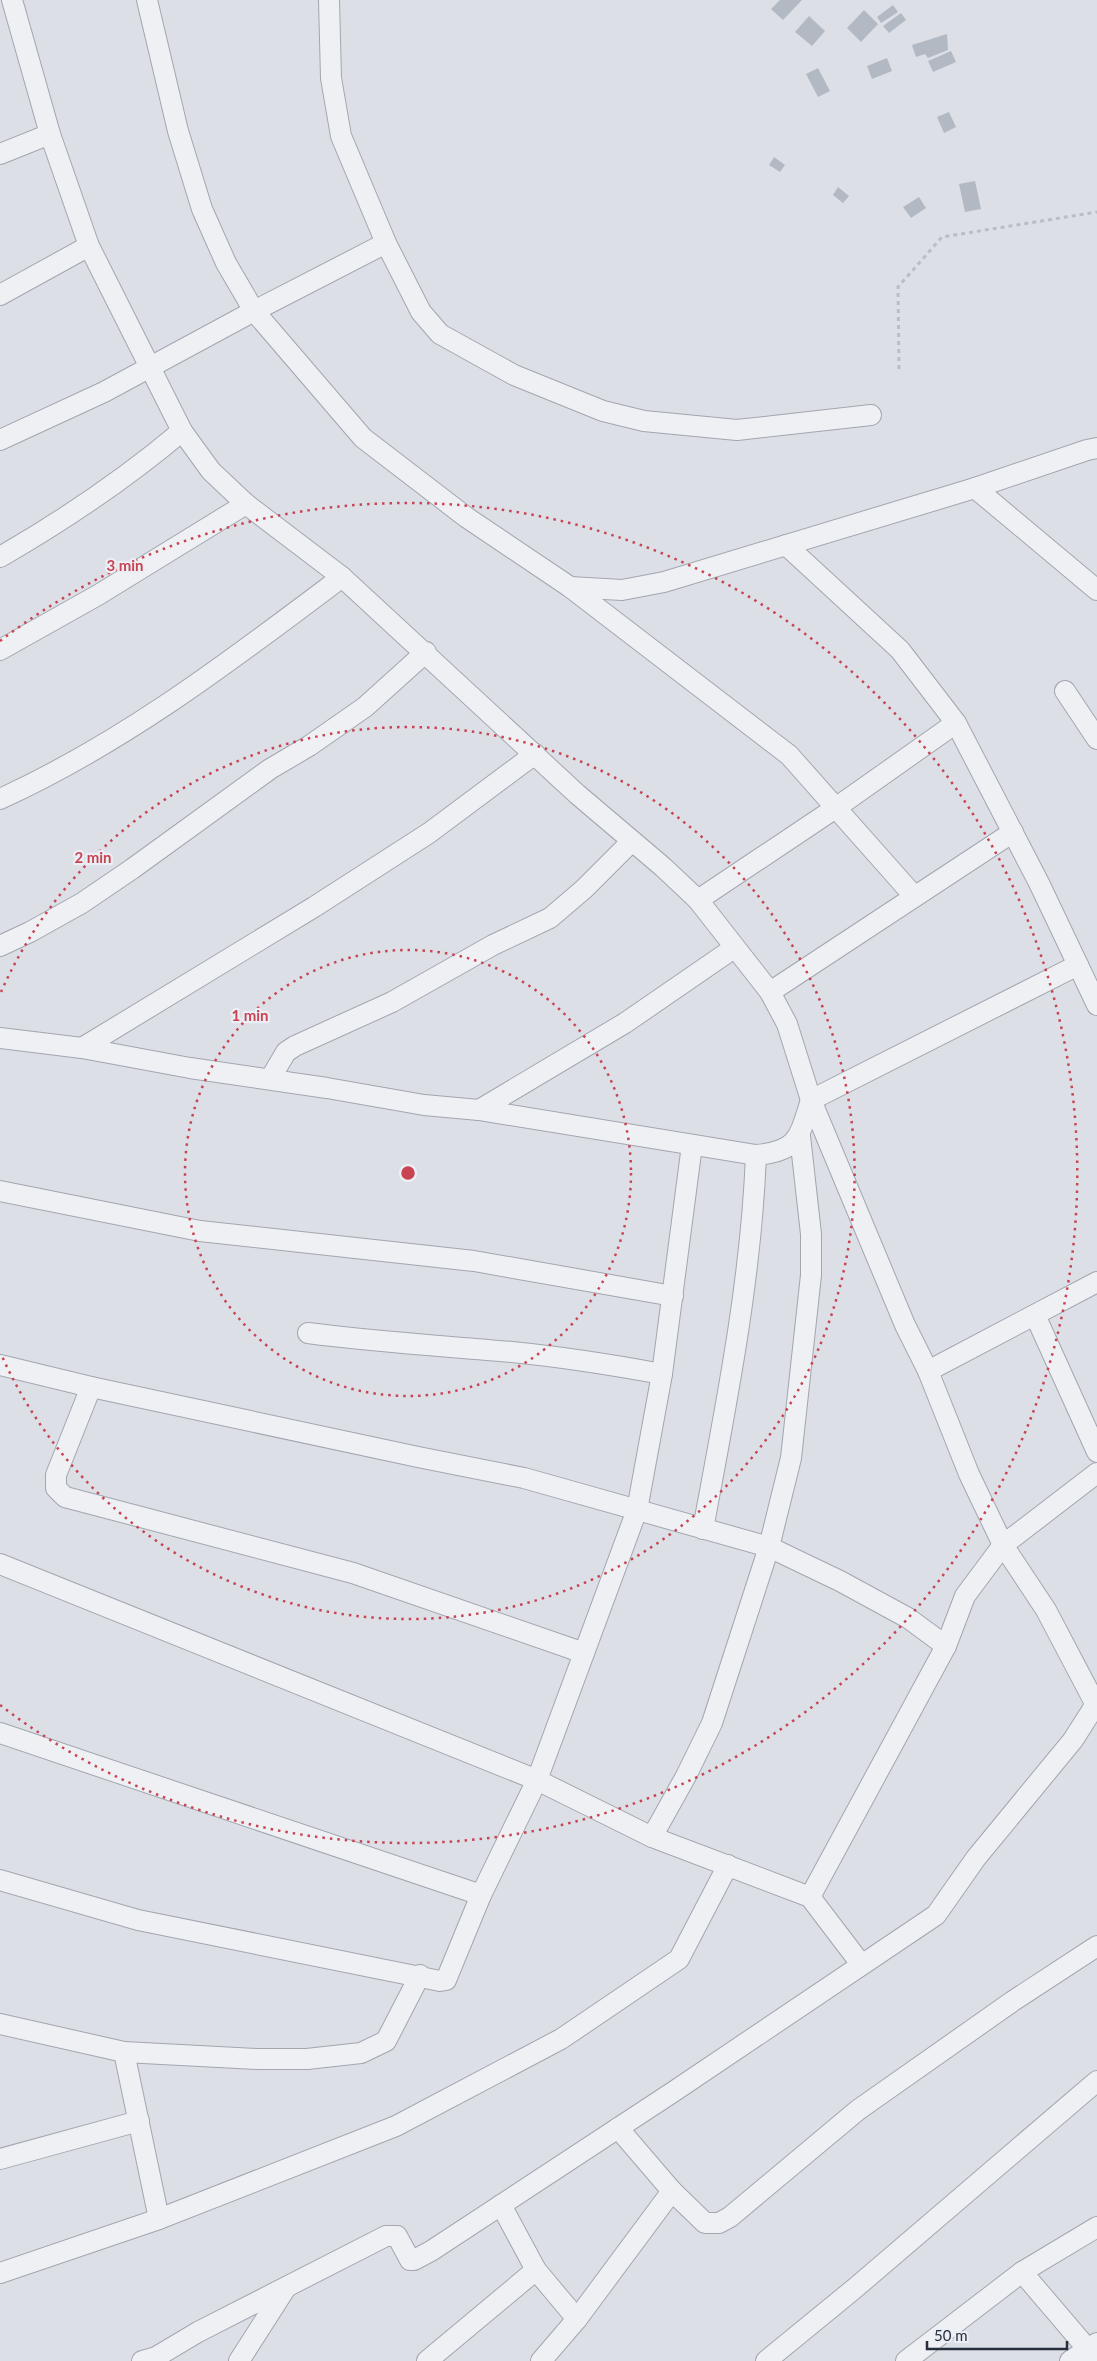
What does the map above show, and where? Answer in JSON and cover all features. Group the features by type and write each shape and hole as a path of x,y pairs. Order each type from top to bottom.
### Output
{"street":[{"path":"12,0 50,134 89,246 148,367 182,431 211,471 246,504 342,577 426,652 577,794 698,900 770,992 787,1024 811,1100 905,1325 928,1371 969,1474 1003,1545 1046,1610 1096,1705 1073,1740 976,1858 936,1915 618,2128 414,2260 410,2260 397,2236 392,2234 198,2332 150,2360"},
{"path":"147,0 178,131 202,209 226,263 254,311 363,438 466,517 570,587 790,756 914,896"},
{"path":"329,0 331,78 341,136 386,243 421,312 440,334 514,375 603,411 644,421 737,430 871,415"},
{"path":"0,154 50,134"},
{"path":"0,440 104,392 148,367 386,243"},
{"path":"0,295 89,246"},
{"path":"0,557 81,509 136,470 182,431"},
{"path":"570,587 622,590 664,582 1094,452"},
{"path":"975,488 1097,590"},
{"path":"0,650 98,595 246,504"},
{"path":"786,545 900,650 956,723 1013,832 1097,1005"},
{"path":"0,799 78,761 127,732 342,577"},
{"path":"0,946 30,932 82,903 146,859 270,769 308,746 365,706 426,652"},
{"path":"1065,691 1097,739"},
{"path":"698,900 837,807 956,723"},
{"path":"82,1048 314,907 429,833 535,754"},
{"path":"770,992 1013,832"},
{"path":"270,1079 286,1052 295,1046 392,1002 493,945 550,918 584,889 632,841"},
{"path":"479,1110 625,1022 734,948"},
{"path":"652,1837 686,1776 712,1723 769,1547 791,1458 812,1275 811,1234 800,1136 811,1100 1078,965"},
{"path":"0,1038 82,1048 190,1068 270,1079 424,1105 479,1110 756,1155 777,1153 788,1147 800,1136"},
{"path":"0,1880 138,1920 440,1981 446,1980 482,1895 537,1780 637,1510 662,1374 692,1145"},
{"path":"703,1529 742,1310 753,1221 756,1155"},
{"path":"0,1191 200,1231 356,1249 410,1252 474,1261 673,1296"},
{"path":"928,1371 1097,1282"},
{"path":"1035,1314 1097,1452"},
{"path":"308,1333 364,1341 539,1356 662,1374"},
{"path":"0,1365 91,1387 524,1478 769,1547 840,1581 908,1618 946,1646"},
{"path":"91,1387 56,1475 56,1488 65,1497 353,1573 584,1653"},
{"path":"810,1897 946,1646 965,1596 1003,1545 1097,1473"},
{"path":"0,1564 537,1780 652,1837 810,1897 861,1964"},
{"path":"0,1733 482,1895"},
{"path":"0,2273 159,2219 396,2126 561,2038 679,1959 728,1865"},
{"path":"618,2128 672,2191 705,2223 719,2223 858,2110 1013,2001 1097,1946"},
{"path":"0,2024 124,2052 258,2060 307,2059 361,2053 386,2041 420,1976"},
{"path":"124,2052 159,2219"},
{"path":"766,2361 854,2289 1097,2080"},
{"path":"0,2159 139,2121"},
{"path":"541,2361 577,2319 672,2191"},
{"path":"501,2205 536,2270 577,2319"},
{"path":"919,2357 1022,2272 1097,2227"},
{"path":"427,2361 536,2270"},
{"path":"1022,2272 1094,2350 1070,2361"},
{"path":"239,2361 285,2289"}],"path":[{"path":"899,369 898,287 942,237 1097,212"}],"building":[{"path":"780,0 802,0 783,20 771,9"},
{"path":"893,5 898,12 881,23 877,17"},
{"path":"864,10 878,24 861,42 847,28"},
{"path":"901,13 906,20 889,33 883,26"},
{"path":"809,16 825,31 812,46 795,32"},
{"path":"947,34 948,50 928,58 925,54 916,57 912,45"},
{"path":"951,51 956,62 933,72 928,61"},
{"path":"887,58 892,71 872,79 867,66"},
{"path":"818,68 830,91 818,97 806,74"},
{"path":"949,112 956,127 944,133 937,117"},
{"path":"774,157 785,165 780,172 769,165"},
{"path":"975,181 981,209 965,212 959,184"},
{"path":"838,187 849,196 843,203 833,195"},
{"path":"919,197 926,208 911,218 903,207"}]}
